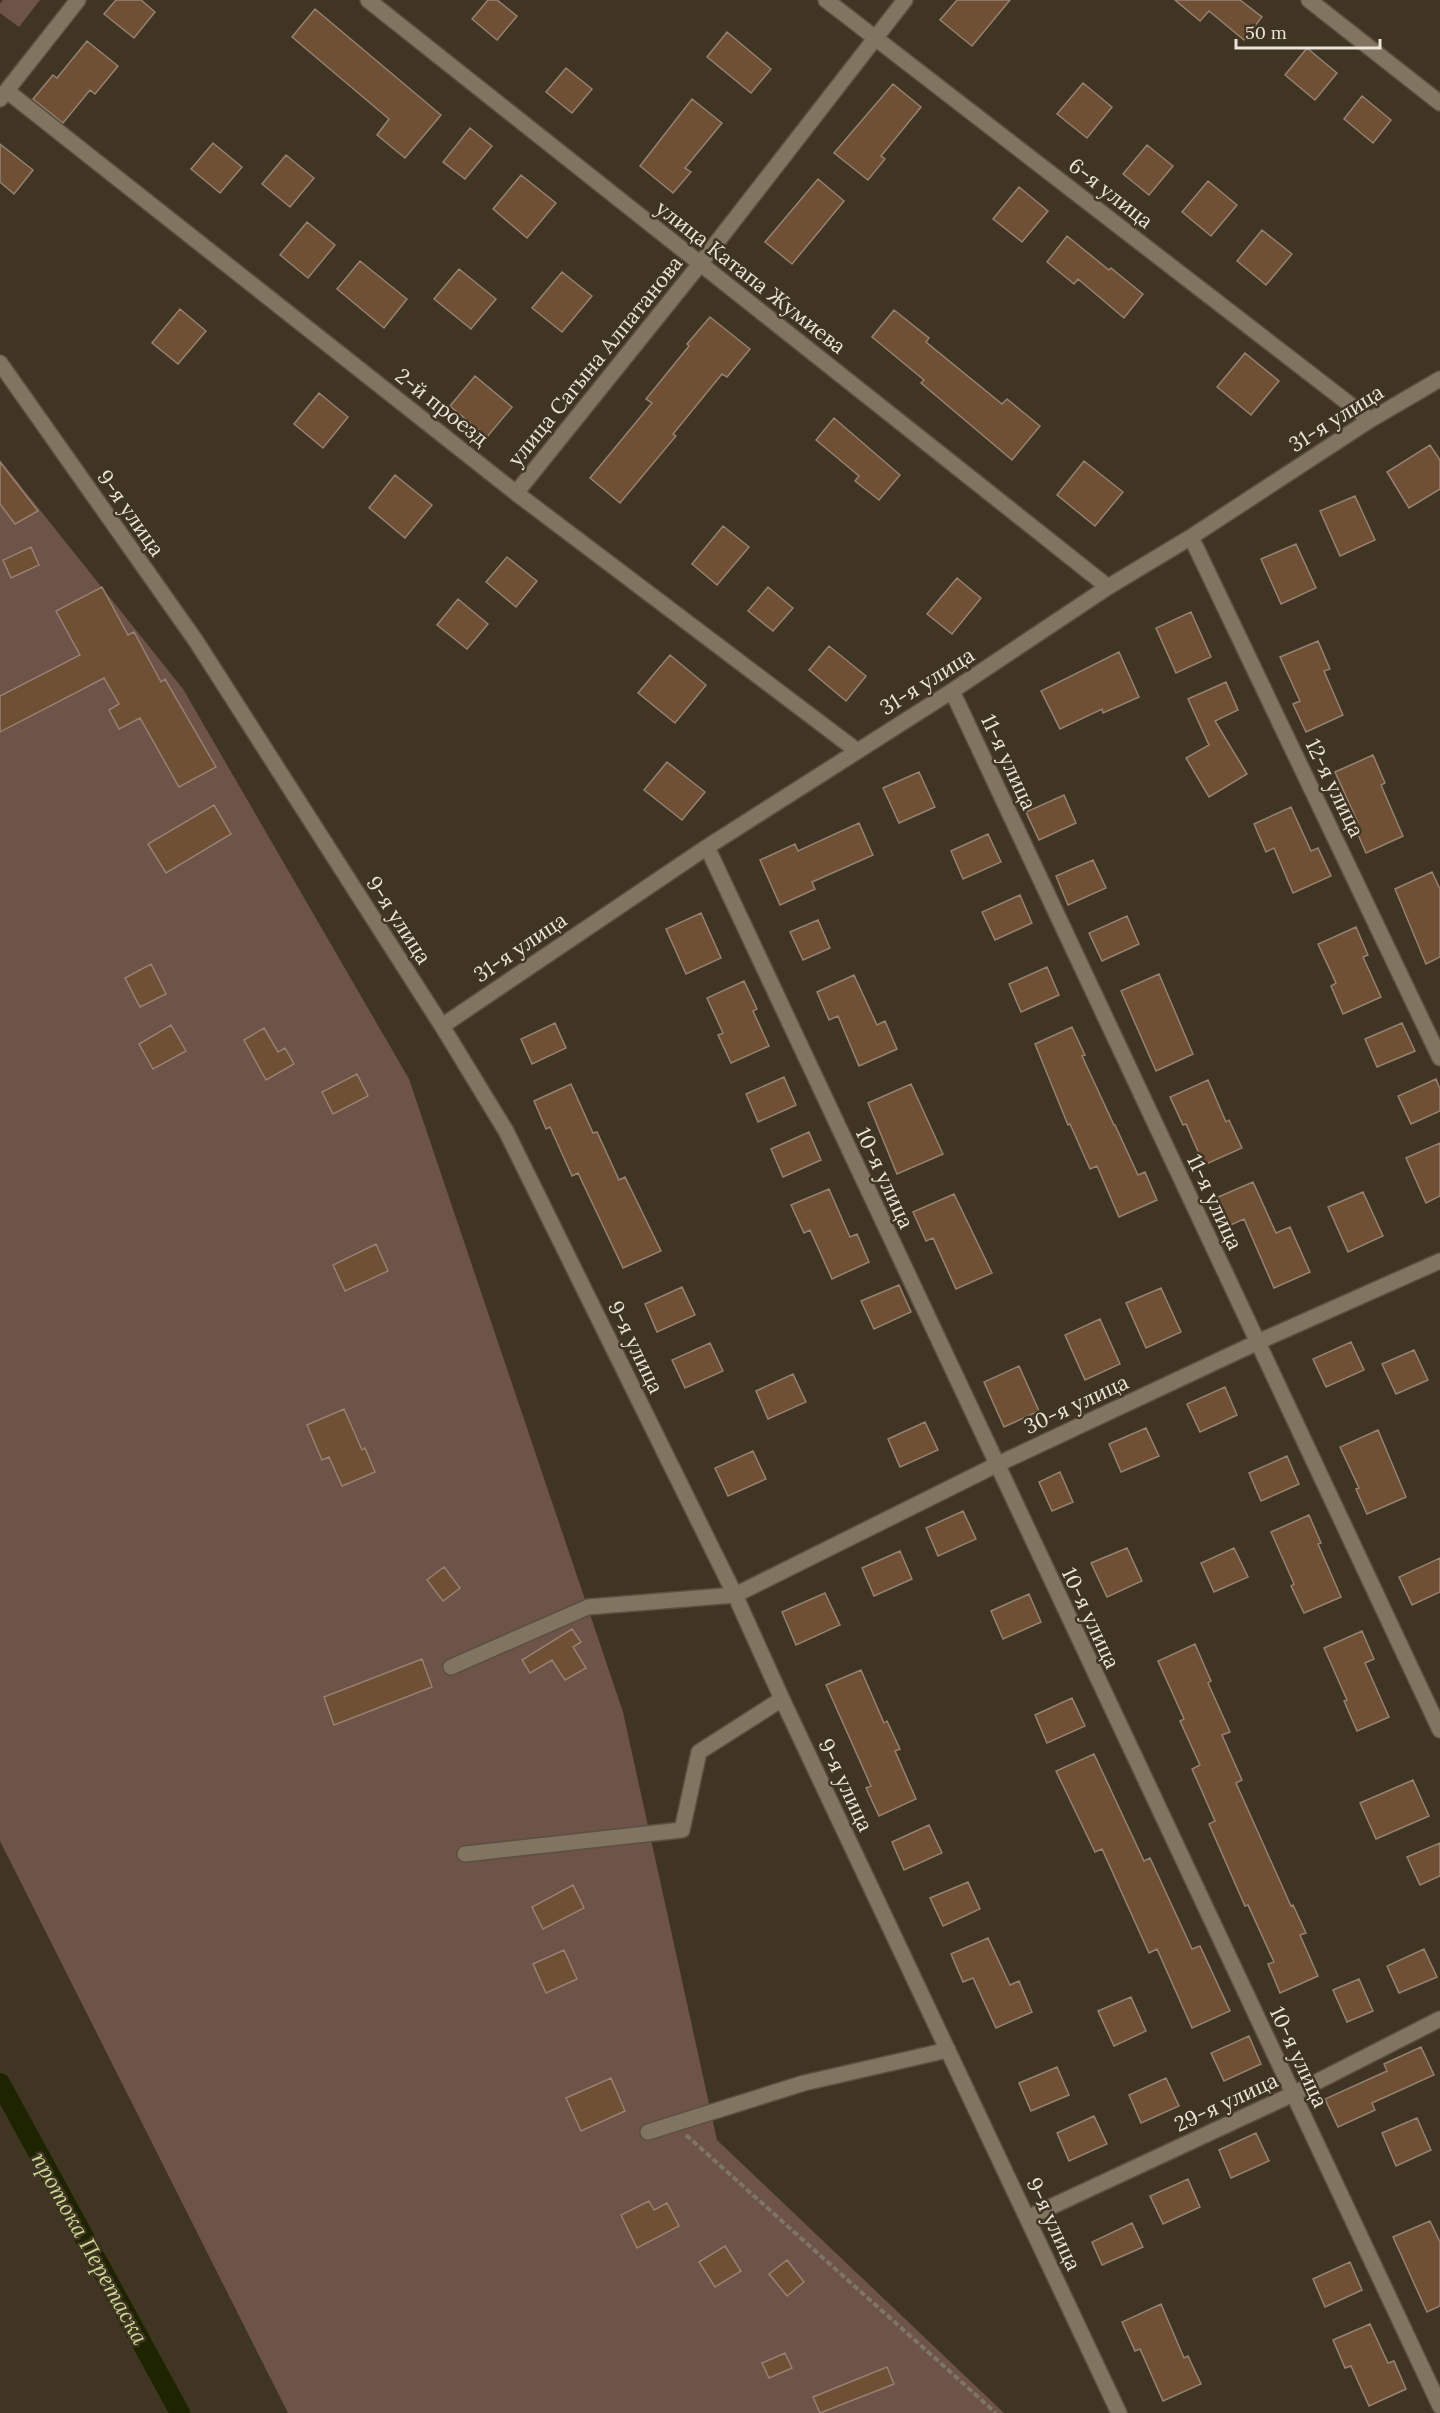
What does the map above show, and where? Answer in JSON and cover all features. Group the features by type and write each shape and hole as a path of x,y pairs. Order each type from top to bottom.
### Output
{"street":[{"path":"3,95 78,0"},
{"name":"улица Катапа Жумиева","path":"368,0 1108,587"},
{"name":"6-я улица","path":"826,0 1370,420"},
{"name":"улица Сагына Алпатанова","path":"516,493 700,264 905,0"},
{"path":"1309,0 1440,103"},
{"name":"2-й проезд","path":"3,95 516,493 856,750"},
{"name":"9-я улица","path":"0,363 196,641 442,1026 506,1131 735,1595 1119,2413"},
{"name":"31-я улица","path":"442,1026 707,847 952,691 1108,587 1191,537 1370,420 1438,384"},
{"name":"12-я улица","path":"1191,537 1440,1058"},
{"name":"11-я улица","path":"952,691 1440,1730"},
{"name":"10-я улица","path":"707,847 1440,2406"},
{"name":"30-я улица","path":"735,1595 996,1465 1257,1342 1440,1261"},
{"path":"451,1667 588,1607 735,1595"},
{"path":"465,1854 682,1830 699,1752 782,1699"},
{"name":"29-я улица","path":"1027,2218 1293,2094 1440,2019"},
{"path":"648,2132 804,2083 948,2050"}],"path":[{"path":"686,2135 996,2413"}],"shaded area":[{"path":"3,0 40,0 19,27 0,13 0,4"},
{"path":"0,460 183,689 409,1079 623,1712 717,2140 1004,2413 288,2413 0,1841"}],"building":[{"path":"116,0 141,0 155,12 134,38 104,14"},
{"path":"488,0 497,0 517,16 497,40 472,19"},
{"path":"957,0 1010,0 972,46 940,20"},
{"path":"1175,0 1240,0 1262,17 1244,40 1209,11 1200,21"},
{"path":"315,9 441,115 405,158 377,135 389,119 292,37"},
{"path":"727,32 771,69 751,93 707,57"},
{"path":"87,41 118,66 95,94 90,90 63,123 33,99 53,75 57,78"},
{"path":"1307,48 1337,73 1315,100 1285,75"},
{"path":"566,68 592,89 572,113 546,92"},
{"path":"1083,83 1112,107 1087,138 1057,114"},
{"path":"893,84 921,107 881,156 885,159 868,180 834,153"},
{"path":"1362,96 1391,120 1373,143 1344,119"},
{"path":"692,99 722,123 685,168 691,172 673,193 640,166"},
{"path":"470,128 492,146 465,179 443,162"},
{"path":"213,143 242,167 220,193 191,169"},
{"path":"0,144 33,170 14,194 0,182"},
{"path":"1147,145 1173,166 1149,195 1123,174"},
{"path":"286,155 314,178 290,207 262,184"},
{"path":"521,175 556,203 527,238 493,209"},
{"path":"818,179 844,201 792,264 765,242"},
{"path":"1208,181 1237,205 1211,236 1182,212"},
{"path":"1019,187 1048,211 1022,242 993,219"},
{"path":"307,222 335,245 308,278 280,255"},
{"path":"1262,230 1292,254 1266,285 1237,261"},
{"path":"1067,236 1143,294 1124,318 1078,279 1074,284 1047,262"},
{"path":"360,261 407,299 384,328 337,289"},
{"path":"459,269 496,299 471,329 434,299"},
{"path":"562,272 592,296 562,332 532,308"},
{"path":"180,309 206,331 178,364 152,343"},
{"path":"894,310 929,338 926,342 1002,404 1007,399 1040,426 1012,460 921,383 924,380 872,337"},
{"path":"710,317 750,349 727,377 722,374 673,434 676,436 620,503 590,478 652,403 646,399"},
{"path":"1245,353 1279,381 1251,415 1217,387"},
{"path":"475,376 512,407 487,437 450,406"},
{"path":"319,393 348,417 323,448 294,424"},
{"path":"834,418 900,475 879,500 855,481 859,476 816,440"},
{"path":"1430,445 1440,460 1440,489 1409,508 1387,472"},
{"path":"1084,461 1123,492 1095,526 1057,495"},
{"path":"0,462 38,511 15,524 0,504"},
{"path":"395,475 432,505 405,538 369,508"},
{"path":"1355,496 1375,540 1340,556 1320,511"},
{"path":"723,526 749,547 717,585 692,564"},
{"path":"1296,544 1316,588 1281,604 1261,559"},
{"path":"31,547 39,565 11,578 3,560"},
{"path":"507,557 537,581 516,607 486,582"},
{"path":"957,578 981,598 952,634 927,614"},
{"path":"102,587 128,635 134,632 161,682 165,679 216,767 179,787 140,718 119,729 109,710 119,704 104,678 0,732 0,696 80,655 56,611"},
{"path":"768,587 793,608 773,631 748,611"},
{"path":"458,599 488,624 467,649 437,625"},
{"path":"1191,612 1211,657 1176,673 1156,628"},
{"path":"1318,641 1330,669 1324,671 1343,715 1306,732 1293,704 1300,701 1280,657"},
{"path":"829,646 866,676 846,701 809,670"},
{"path":"1119,652 1139,697 1103,713 1102,709 1060,729 1041,691"},
{"path":"670,655 706,685 675,723 638,693"},
{"path":"1226,682 1238,710 1215,721 1247,774 1209,797 1186,758 1209,745 1188,699"},
{"path":"1373,755 1385,783 1381,785 1403,836 1366,853 1354,825 1358,823 1335,772"},
{"path":"667,762 705,792 682,820 644,790"},
{"path":"919,772 935,807 899,823 883,788"},
{"path":"1064,795 1076,823 1039,840 1026,812"},
{"path":"214,805 231,834 166,873 148,844"},
{"path":"1291,807 1311,851 1318,848 1331,876 1293,893 1274,848 1266,852 1254,824"},
{"path":"859,823 873,855 812,882 815,889 780,905 760,860 795,844 798,851"},
{"path":"988,834 1001,862 963,879 951,851"},
{"path":"1093,860 1106,888 1068,905 1056,876"},
{"path":"1432,872 1440,889 1440,957 1426,964 1395,889"},
{"path":"1020,895 1032,923 995,940 982,912"},
{"path":"701,913 721,958 686,974 666,929"},
{"path":"1127,916 1139,944 1102,961 1089,933"},
{"path":"818,920 830,948 803,960 790,932"},
{"path":"1356,927 1368,955 1363,957 1381,997 1343,1014 1331,986 1336,983 1318,944"},
{"path":"151,964 166,994 140,1007 125,978"},
{"path":"1047,967 1059,995 1021,1012 1009,984"},
{"path":"1159,974 1193,1054 1156,1071 1121,991"},
{"path":"854,975 877,1025 885,1021 897,1049 859,1066 838,1016 829,1020 817,992"},
{"path":"744,981 757,1009 753,1011 769,1046 731,1063 718,1035 723,1033 707,998"},
{"path":"555,1023 566,1048 532,1064 521,1039"},
{"path":"1402,1023 1415,1051 1377,1067 1365,1039"},
{"path":"171,1025 186,1051 153,1069 139,1044"},
{"path":"1072,1027 1085,1055 1082,1056 1138,1175 1145,1172 1157,1200 1119,1217 1097,1166 1090,1169 1070,1124 1068,1125 1035,1044"},
{"path":"264,1028 278,1052 285,1048 294,1064 266,1080 244,1040"},
{"path":"357,1074 368,1096 333,1114 322,1092"},
{"path":"784,1077 796,1105 758,1122 746,1094"},
{"path":"1436,1079 1440,1089 1440,1111 1411,1124 1398,1096"},
{"path":"1208,1080 1226,1122 1229,1120 1242,1148 1204,1165 1186,1124 1183,1125 1170,1097"},
{"path":"571,1084 593,1133 597,1132 619,1180 625,1177 661,1251 623,1268 578,1173 572,1176 550,1127 546,1129 534,1101"},
{"path":"911,1084 943,1154 897,1174 868,1103"},
{"path":"809,1132 821,1160 783,1177 771,1149"},
{"path":"1440,1143 1440,1196 1426,1203 1406,1158"},
{"path":"1253,1182 1276,1233 1290,1227 1310,1272 1274,1288 1244,1219 1228,1226 1216,1198"},
{"path":"829,1189 850,1237 857,1234 869,1262 832,1279 810,1230 804,1233 791,1205"},
{"path":"1363,1192 1383,1236 1348,1252 1328,1207"},
{"path":"954,1194 992,1273 956,1289 933,1238 926,1241 913,1212"},
{"path":"376,1244 388,1271 345,1291 333,1265"},
{"path":"899,1285 911,1312 874,1329 861,1301"},
{"path":"682,1287 695,1315 657,1332 645,1304"},
{"path":"1161,1288 1181,1332 1146,1348 1126,1303"},
{"path":"1100,1319 1120,1364 1085,1380 1065,1335"},
{"path":"1351,1342 1364,1370 1326,1387 1313,1359"},
{"path":"710,1343 723,1371 685,1388 672,1360"},
{"path":"1414,1350 1428,1380 1396,1394 1382,1364"},
{"path":"1019,1366 1039,1411 1004,1427 984,1382"},
{"path":"793,1374 806,1402 768,1419 756,1391"},
{"path":"1225,1387 1237,1415 1200,1432 1187,1404"},
{"path":"344,1409 362,1450 365,1448 375,1472 342,1486 329,1457 322,1460 307,1425"},
{"path":"925,1422 938,1450 900,1467 888,1439"},
{"path":"1146,1428 1159,1456 1121,1472 1109,1444"},
{"path":"1378,1430 1406,1497 1367,1514 1356,1489 1359,1488 1340,1447"},
{"path":"753,1451 766,1479 728,1496 715,1468"},
{"path":"1287,1456 1299,1484 1261,1501 1249,1473"},
{"path":"1060,1472 1073,1502 1052,1511 1039,1482"},
{"path":"963,1511 976,1539 938,1556 926,1528"},
{"path":"1309,1515 1321,1543 1318,1544 1341,1597 1304,1613 1291,1586 1294,1584 1271,1532"},
{"path":"1127,1548 1142,1581 1107,1597 1091,1563"},
{"path":"1234,1548 1248,1577 1214,1592 1201,1563"},
{"path":"900,1551 912,1579 874,1596 862,1568"},
{"path":"1440,1558 1440,1592 1412,1605 1399,1577"},
{"path":"444,1567 460,1588 443,1601 427,1580"},
{"path":"825,1593 840,1625 796,1645 782,1612"},
{"path":"1029,1594 1041,1622 1003,1639 991,1611"},
{"path":"572,1629 581,1642 573,1647 586,1668 565,1680 552,1660 530,1673 522,1660"},
{"path":"1362,1631 1374,1659 1365,1663 1389,1717 1357,1731 1344,1701 1347,1700 1324,1648"},
{"path":"1195,1644 1211,1681 1208,1683 1230,1732 1222,1735 1242,1780 1236,1783 1291,1906 1293,1905 1306,1933 1300,1935 1318,1976 1280,1993 1268,1964 1274,1962 1248,1905 1245,1906 1209,1824 1215,1821 1192,1769 1200,1765 1180,1721 1184,1719 1158,1661"},
{"path":"422,1659 432,1687 334,1725 324,1697"},
{"path":"861,1670 884,1723 887,1721 900,1749 895,1751 916,1799 879,1816 866,1788 871,1786 826,1685"},
{"path":"1072,1698 1085,1726 1047,1743 1035,1715"},
{"path":"1094,1754 1144,1861 1150,1858 1192,1949 1200,1946 1230,2011 1192,2028 1157,1949 1149,1953 1102,1849 1095,1852 1056,1771"},
{"path":"1413,1780 1429,1816 1376,1839 1360,1803"},
{"path":"929,1825 942,1853 904,1870 892,1842"},
{"path":"1440,1843 1440,1876 1420,1885 1407,1857"},
{"path":"968,1882 980,1909 943,1926 930,1898"},
{"path":"573,1885 584,1908 543,1929 532,1907"},
{"path":"988,1938 1010,1985 1019,1981 1032,2012 996,2028 973,1978 963,1982 951,1954"},
{"path":"1424,1949 1437,1977 1399,1993 1387,1966"},
{"path":"564,1950 577,1979 546,1993 533,1964"},
{"path":"1359,1979 1373,2011 1347,2022 1333,1990"},
{"path":"1131,1997 1146,2031 1114,2046 1098,2011"},
{"path":"1249,2036 1261,2064 1224,2081 1211,2053"},
{"path":"1421,2047 1434,2075 1372,2103 1375,2110 1338,2127 1325,2099 1387,2071 1384,2064"},
{"path":"1057,2067 1069,2095 1031,2111 1019,2083"},
{"path":"611,2078 625,2111 581,2131 566,2098"},
{"path":"1166,2078 1179,2106 1141,2123 1129,2095"},
{"path":"1094,2116 1107,2144 1069,2161 1057,2133"},
{"path":"1417,2118 1431,2150 1396,2166 1382,2133"},
{"path":"1256,2133 1269,2161 1231,2178 1219,2150"},
{"path":"1188,2179 1200,2207 1163,2224 1150,2196"},
{"path":"649,2201 654,2210 667,2203 679,2226 637,2248 621,2215"},
{"path":"1430,2221 1440,2242 1440,2306 1427,2312 1393,2237"},
{"path":"1132,2223 1143,2247 1102,2265 1092,2242"},
{"path":"725,2246 741,2271 715,2287 699,2262"},
{"path":"787,2260 804,2282 787,2296 769,2274"},
{"path":"1350,2262 1362,2290 1325,2307 1313,2279"},
{"path":"1161,2304 1184,2358 1188,2356 1201,2384 1163,2401 1140,2349 1135,2351 1122,2322"},
{"path":"1370,2324 1388,2363 1394,2361 1406,2389 1369,2406 1351,2366 1345,2368 1333,2340"},
{"path":"785,2353 792,2368 769,2378 762,2363"},
{"path":"887,2367 894,2384 820,2413 813,2397"}],"waterway":[{"name":"протока Перетаска","path":"0,2083 180,2413"}]}
